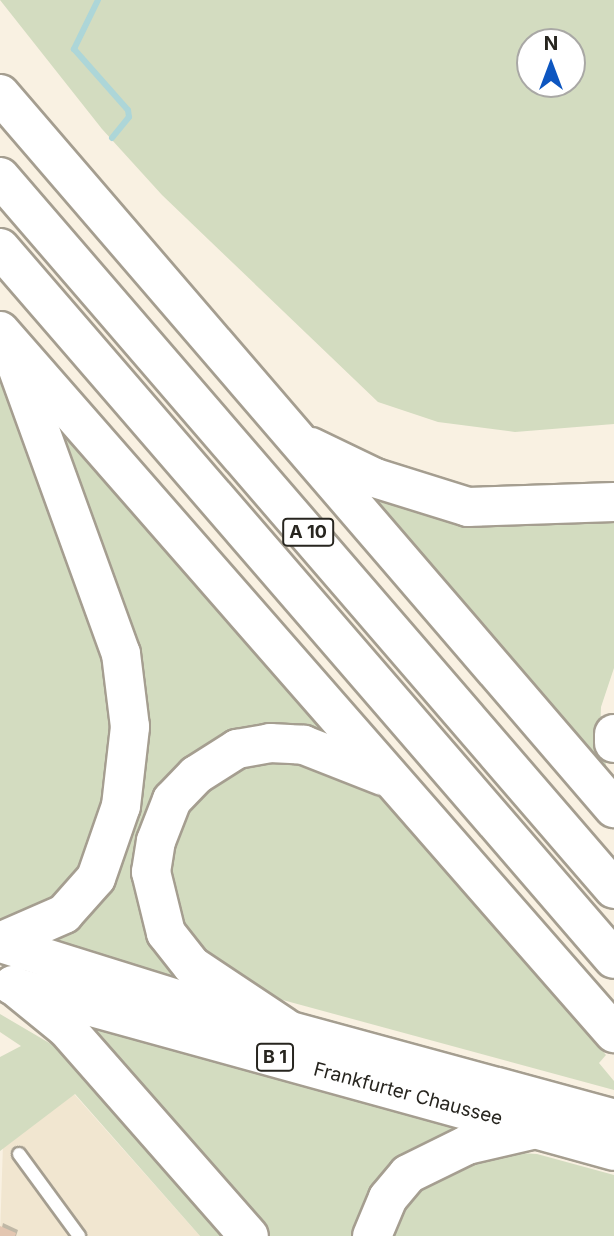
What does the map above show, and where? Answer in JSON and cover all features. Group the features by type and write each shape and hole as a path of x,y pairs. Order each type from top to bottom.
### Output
{"highway":[{"path":"0,94 288,433 614,808"},
{"name":"A 10","path":"0,177 614,889"},
{"name":"A 10","path":"0,248 614,960"},
{"path":"2,333 614,1033"},
{"path":"0,943 64,914 96,878 121,806 130,727 121,654 75,519 2,333"},
{"path":"288,433 363,474 468,506 614,502"},
{"path":"614,734 614,743"},
{"path":"287,1028 192,965 166,933 151,872 156,841 172,800 196,775 237,750 270,743 304,746 340,756 395,781"},
{"path":"6,983 66,1028 249,1236"},
{"path":"372,1236 388,1198 408,1174 467,1146 536,1129"}],"main road":[{"name":"Frankfurter Chaussee","path":"0,943 612,1128"},
{"name":"Frankfurter Chaussee","path":"6,983 536,1129 612,1128"}],"lane":[{"path":"19,1154 79,1236"}],"shaded area":[{"path":"74,1094 200,1236 0,1236 3,1144"}],"green space":[{"path":"0,0 614,0 614,424 515,432 438,422 378,402 162,195 102,129"},
{"path":"0,367 106,645 118,752 94,850 47,908 0,923"},
{"path":"37,386 351,748 298,729 157,805 187,980 50,943 70,929 142,756"},
{"path":"365,491 614,514 614,668 601,707 600,736 613,798"},
{"path":"272,754 375,788 400,810 606,1055 599,1063 614,1081 614,1090 279,999 221,971 177,928 165,861 169,827 217,772"},
{"path":"0,1014 68,1054 232,1236 200,1236 75,1094 0,1151 0,1057 21,1046 0,1032"},
{"path":"77,1018 491,1131 358,1236 267,1236"},
{"path":"502,1152 537,1154 614,1175 614,1236 383,1236 424,1175"}],"building":[{"path":"0,1226 16,1233 15,1236 0,1236"}],"waterway":[{"path":"98,0 74,49 128,110 129,117 112,138"}]}
